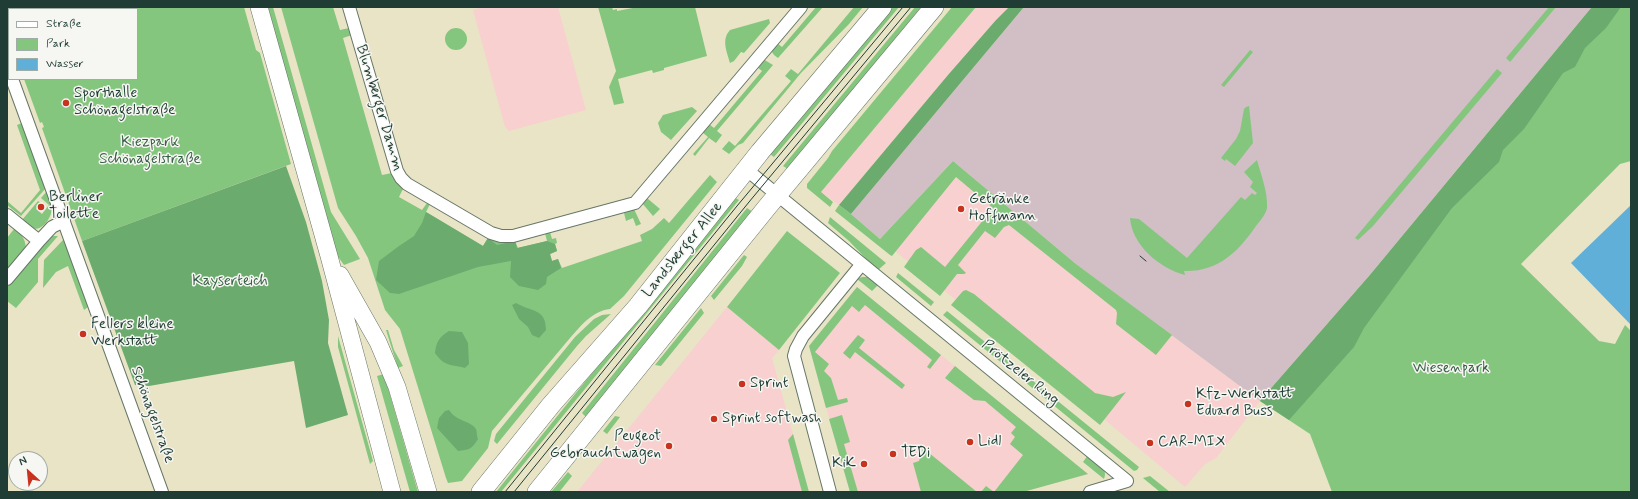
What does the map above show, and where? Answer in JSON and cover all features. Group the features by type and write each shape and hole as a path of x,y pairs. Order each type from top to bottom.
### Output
{"main road":[{"path":"259,7 329,256 392,492"},
{"name":"Landsberger Allee","path":"481,492 551,405 638,306 747,170 882,7"},
{"path":"536,492 777,195 934,7"},
{"path":"329,256 378,342 397,387 428,492"}],"street":[{"name":"Blumberger Damm","path":"349,7 397,171 401,178 407,184 491,233 501,236 513,236 635,203 801,7"},
{"name":"Schönagelstraße","path":"12,80 162,492"},
{"name":"Prötzeler Ring","path":"747,170 861,265 1127,481 1090,492"},
{"path":"7,214 38,241"},
{"path":"7,279 38,241 52,227 64,222"},
{"path":"830,492 794,356 803,336 861,265"}],"shaded area":[{"path":"483,7 558,7 586,110 509,131 505,127 473,10"},
{"path":"976,7 1009,7 948,75 839,205 821,192"},
{"path":"1024,7 1592,7 1370,275 1260,401 1076,264 953,161 880,239 851,214"},
{"path":"953,161 1076,264 1260,401 1216,458 1205,464 1185,487 1104,419 880,239"},
{"path":"857,287 1088,474 1023,492 850,492 809,346"},
{"path":"727,307 779,350 772,358 809,492 577,492"}],"green space":[{"name":"Kiezpark Schönagelstraße","path":"7,7 244,7 256,50 260,53 291,164 82,241 42,128 44,127 42,122 40,123 24,80 138,80 138,8 8,8 8,22"},
{"path":"268,7 273,7 331,212 360,259 344,265 336,254"},
{"path":"281,7 333,7 340,30 349,28 352,35 343,38 382,175 392,173 395,181 403,189 399,197 422,210 427,203 430,204 426,212 483,246 488,238 501,243 515,241 518,248 547,241 545,233 550,232 552,239 556,238 557,243 555,244 557,251 550,254 552,261 558,259 562,268 642,241 640,235 652,229 664,218 669,223 710,175 717,182 624,296 610,309 604,310 592,316 570,338 492,431 488,448 462,481 448,483 400,329 385,310 368,258 338,208"},
{"path":"598,7 612,7 613,10 617,9 617,11 638,7 695,7 707,56 664,68 664,70 653,73 652,70 618,79 624,103 614,105 609,87 616,71"},
{"path":"816,7 823,7 778,58 774,55 770,49 777,43 782,47"},
{"path":"854,7 863,7 849,24 801,73 743,143 738,145 729,154 722,149 729,141 735,146 791,81 785,76 791,69 798,74"},
{"path":"893,7 899,7 774,157 770,154"},
{"path":"915,7 921,7 788,169 783,166"},
{"path":"952,7 976,7 821,192 833,202 830,207 807,188 807,184 832,151"},
{"path":"1009,7 1024,7 851,214 839,205 948,75"},
{"path":"1549,7 1556,7 1510,62 1506,58"},
{"name":"Wiesenpark","path":"1592,7 1631,7 1631,161 1620,164 1521,264 1599,341 1615,344 1625,325 1631,331 1631,492 1332,492 1310,434 1260,401 1370,275"},
{"path":"1592,7 1621,7 1606,28 1585,48 1575,67 1563,73 1524,129 1503,150 1499,162 1452,208 1364,328 1354,347 1289,420 1260,401 1370,275"},
{"path":"769,19 770,23 744,53 741,52 734,61 730,63 725,42 727,34 730,30"},
{"path":"456,28 464,31 467,39 464,47 456,50 448,47 445,39 448,31"},
{"path":"1250,50 1253,52 1224,87 1221,85"},
{"path":"763,59 773,65 717,131 722,135 716,143 709,138 695,156 693,154 708,137 702,132 709,124 714,128 762,71 757,67"},
{"path":"1497,69 1502,73 1373,226 1358,240 1355,238"},
{"path":"1249,106 1253,143 1235,166 1226,159 1225,161 1221,158 1236,139 1240,131 1244,109"},
{"path":"692,107 697,111 671,140 661,132 658,123 663,115"},
{"path":"22,123 46,188 21,216 7,205 7,201 21,213 40,190 17,125"},
{"path":"1257,160 1265,190 1267,208 1261,220 1242,244 1226,259 1207,268 1184,271 1185,275 1166,267 1148,254 1141,246 1132,228 1130,218 1139,219 1187,258 1241,197 1245,200 1252,193 1255,195 1257,193 1250,187 1253,182 1244,172"},
{"path":"953,161 1076,264 1172,335 1156,355 1116,324 1116,310 1009,225 1004,227 995,238 985,231 958,265 966,273 957,274 940,296 904,267 916,250 921,247 945,267 993,208 956,177 892,256 835,211 839,205 880,239"},
{"name":"Kayserteich","path":"286,166 306,222 322,281 329,320 328,343 348,415 306,428 294,361 149,386 135,385 82,241"},
{"path":"47,191 52,207 50,217 41,227 38,229 33,229 22,220 38,201 41,203 36,209 42,214 49,205 41,198"},
{"path":"734,197 739,200 501,492 496,492"},
{"path":"647,198 660,209 653,216 642,203"},
{"path":"747,208 753,212 587,418 582,413"},
{"path":"634,209 641,224 636,226 633,218 626,221 624,213"},
{"path":"426,212 483,246 488,238 497,245 515,241 517,248 547,241 555,244 557,251 550,254 552,261 558,259 561,268 547,277 546,284 538,290 519,286 510,277 511,261 478,267 399,294 390,293 376,280 379,261 414,236 422,223"},
{"path":"830,217 886,263 878,270 875,268 849,241 828,223"},
{"path":"14,229 23,237 26,248 7,271 7,238"},
{"path":"787,231 840,273 779,350 727,307"},
{"path":"51,236 58,236 38,259 38,282 16,308 7,301 7,287"},
{"path":"63,240 88,307 84,310 68,266 56,272 43,288 44,260"},
{"path":"744,255 747,257 742,266 714,300 711,296"},
{"path":"898,273 934,302 931,306 896,277"},
{"path":"867,277 878,285 872,291 857,279"},
{"path":"857,287 941,355 930,369 927,367 932,360 865,305 859,312 852,306 815,352 829,364 824,371 831,378 838,400 847,398 848,402 826,408 809,346"},
{"path":"966,290 974,294 1095,393 1113,397 1126,392 1100,425 951,305 963,291"},
{"path":"516,303 537,312 543,318 546,330 539,338 532,335 528,327 519,319 512,305"},
{"path":"701,308 704,313 661,366 655,365"},
{"path":"947,311 1139,467 1137,470 1134,471 943,315"},
{"path":"611,314 577,346 497,444 494,441 496,434 575,337 594,319 602,315"},
{"path":"386,330 388,330 394,350 403,366 398,368"},
{"path":"449,331 462,332 468,343 469,364 465,368 445,363 435,353 439,340"},
{"path":"858,335 865,340 859,348 905,385 902,389 855,352 850,359 843,353"},
{"path":"338,336 373,461 370,464 338,347"},
{"path":"955,366 1088,474 1023,492 994,492 1023,455 1010,444 1015,437 1011,433 1016,427 985,401 974,400 945,378"},
{"path":"384,374 418,492 410,492 377,376"},
{"path":"449,410 456,417 470,424 476,429 478,439 470,448 458,451 437,428 439,418 445,411"},
{"path":"842,415 850,442 844,444 858,492 850,492 829,419"},
{"path":"615,416 620,417 607,434 603,431"},
{"path":"793,434 809,492 802,492 788,440"},
{"path":"923,448 977,492 921,492 913,463 919,461"},
{"path":"1088,455 1103,468 1105,472 1104,479 1083,462"},
{"path":"568,472 572,476 560,491 551,492"},
{"path":"1150,476 1170,492 1160,492 1143,478"},
{"path":"986,486 994,492 981,492"}],"water":[{"path":"1631,205 1631,325 1571,263"}],"tram line":[{"path":"505,492 737,206 903,7"},
{"path":"514,492 749,202 911,7"},
{"path":"1140,256 1146,261"}],"place":[{"name":"Sporthalle Schönagelstraße","path":"66,103"},
{"name":"Berliner Toilette","path":"41,207"},
{"name":"Getränke Hoffmann","path":"961,209"},
{"name":"Fellers kleine Werkstatt","path":"83,334"},
{"name":"Sprint","path":"742,384"},
{"name":"Kfz-Werkstatt Eduard Buss","path":"1188,404"},
{"name":"Sprint softwash","path":"714,419"},
{"name":"Lidl","path":"970,442"},
{"name":"CAR-MIX","path":"1150,443"},
{"name":"Peugeot Gebrauchtwagen","path":"669,446"},
{"name":"TEDi","path":"893,454"},
{"name":"KiK","path":"864,464"}]}
